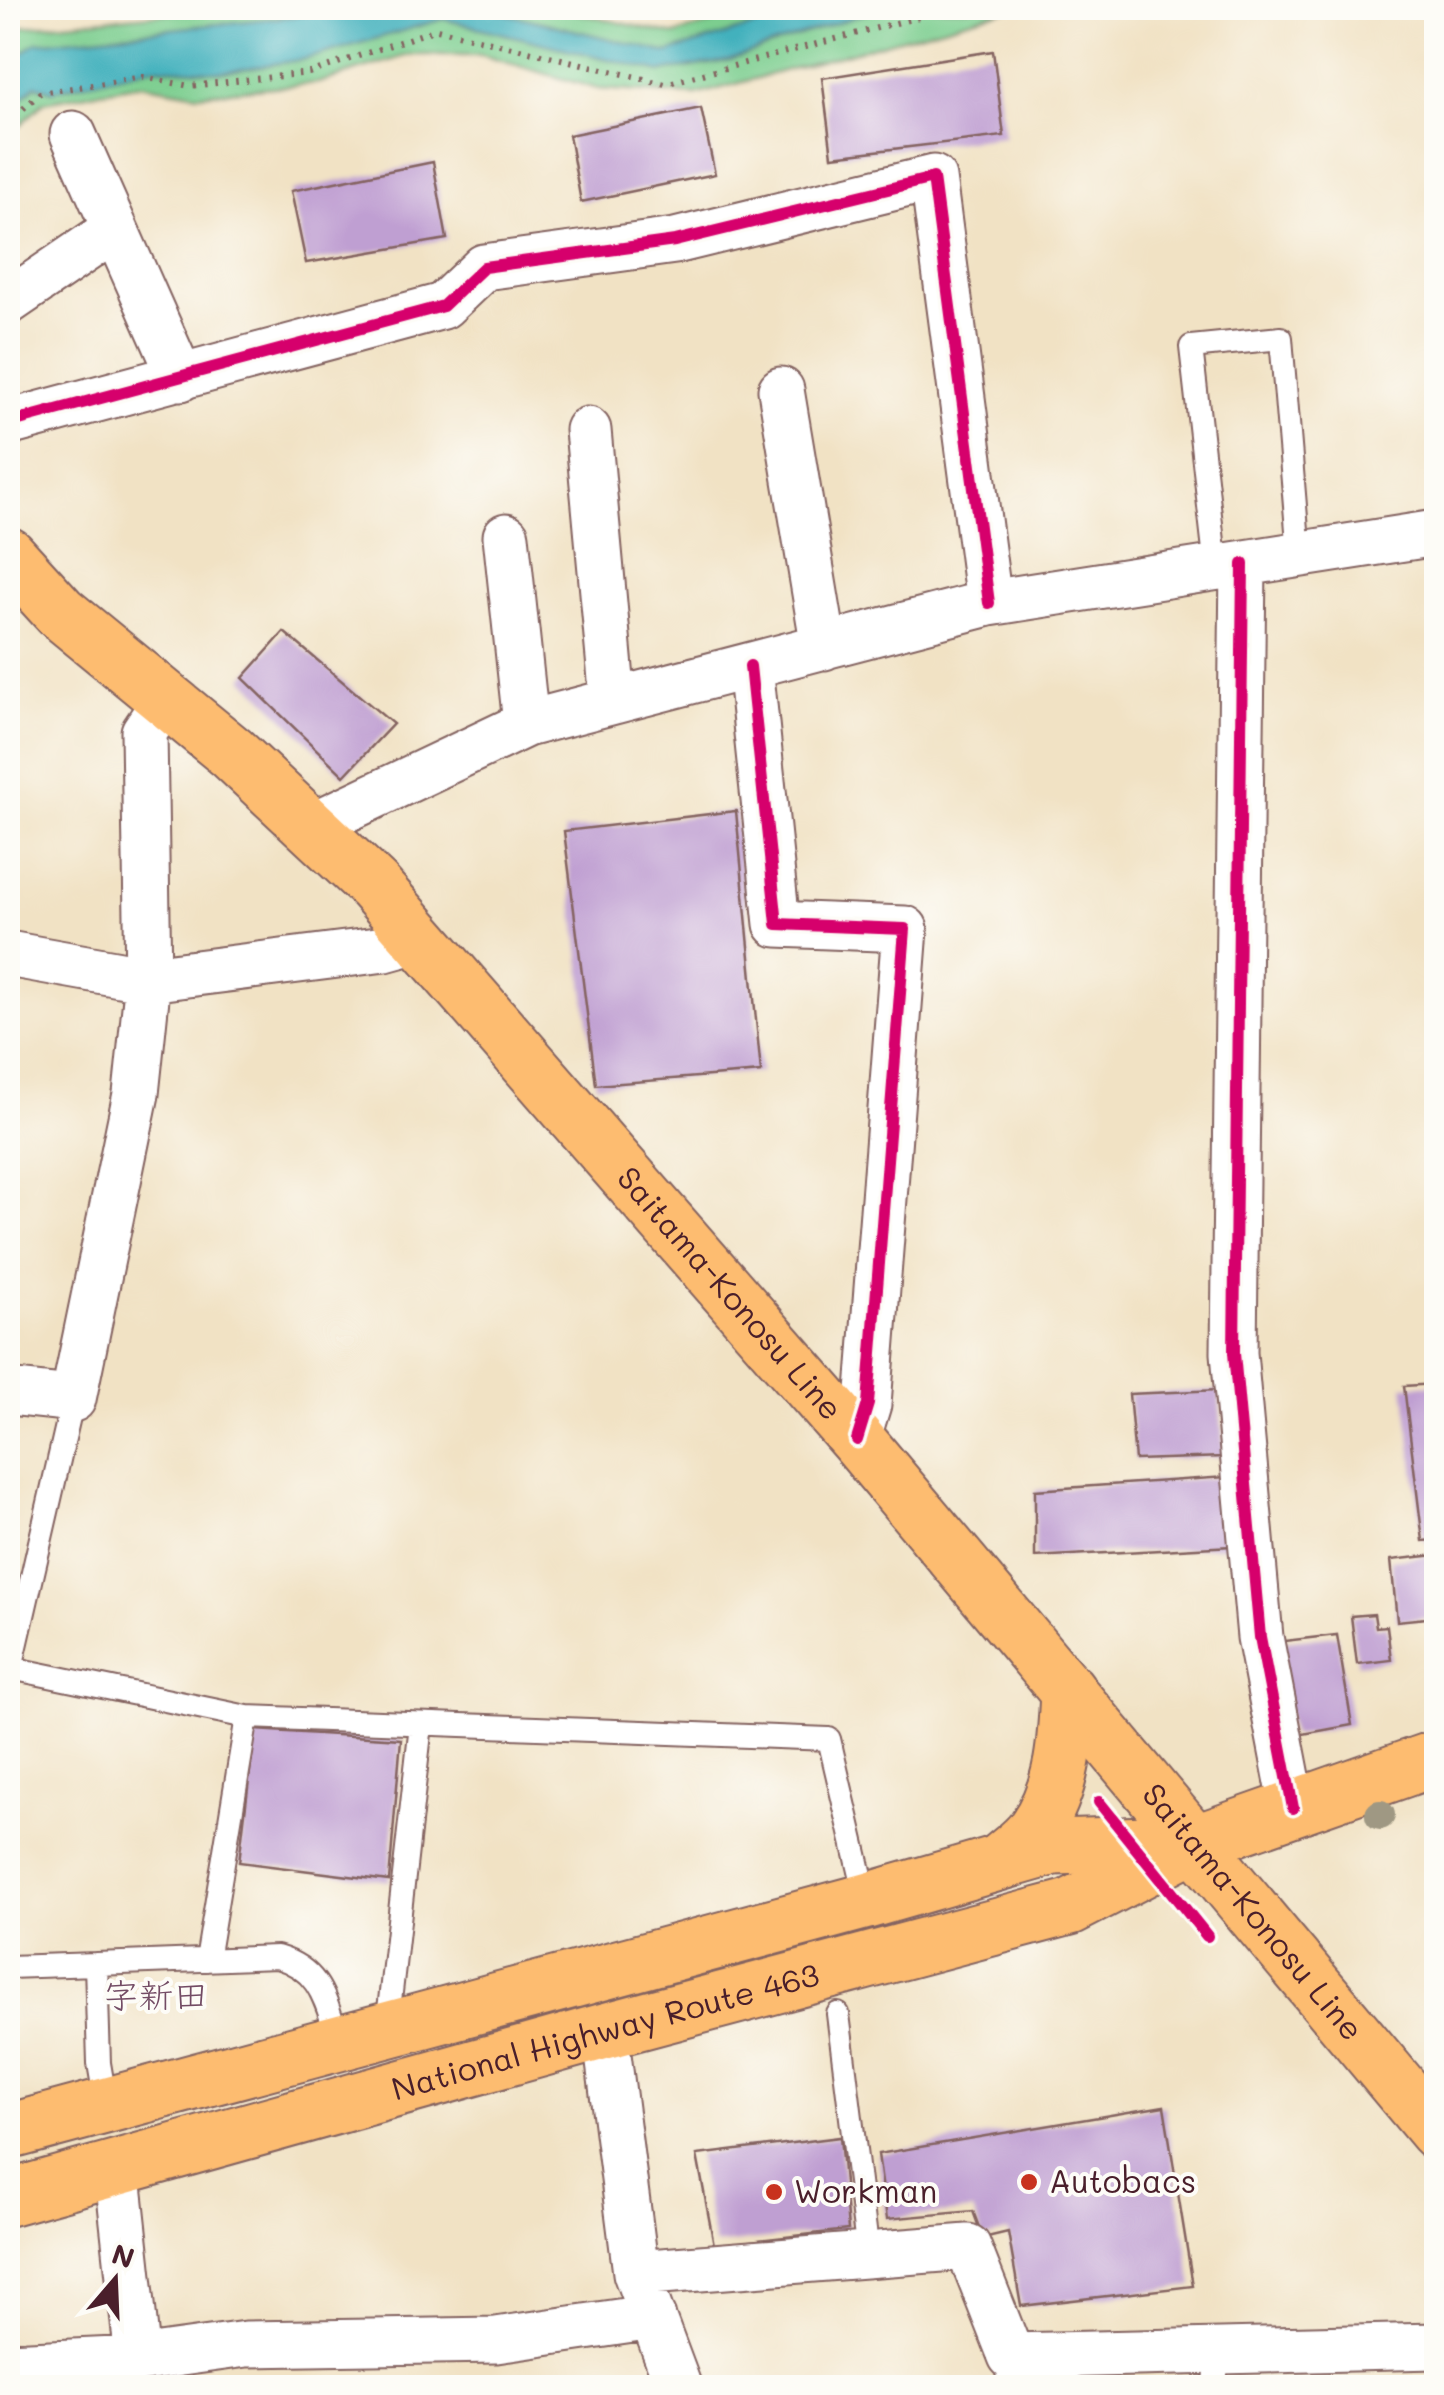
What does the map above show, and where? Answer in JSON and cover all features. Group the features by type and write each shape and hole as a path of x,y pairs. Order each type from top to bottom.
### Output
{"main road":[{"name":"Saitama-Konosu Line","path":"8,555 60,612 232,753 374,886 857,1440 1436,2131"},
{"path":"1000,1862 1035,1831 1058,1783 1066,1738 1068,1690"},
{"name":"National Highway Route 463","path":"8,2198 605,2031 1070,1907 1194,1843 1436,1758"},
{"name":"National Highway Route 463","path":"8,2132 1054,1847 1194,1843"}],"street":[{"path":"73,134 181,378"},
{"path":"10,410 181,378 443,306 484,267 675,241 933,178 989,603"},
{"path":"8,302 115,230"},
{"path":"781,390 824,646"},
{"path":"588,430 613,701"},
{"path":"310,826 526,724 989,603 1436,533"},
{"path":"506,536 526,724"},
{"path":"1229,566 1234,1353 1260,1637 1294,1808"},
{"path":"750,666 777,924 905,929 868,1404 857,1440"},
{"path":"8,1392 72,1399 136,1094 148,979 144,732 166,699"},
{"path":"8,954 148,979 386,948 422,939"},
{"path":"605,2031 636,2273 679,2388"},
{"path":"117,2166 138,2359"},
{"path":"636,2273 968,2246 1009,2372 1216,2370 1436,2346"},
{"path":"8,2365 138,2359 246,2344 496,2340 652,2317"}],"lane":[{"path":"1229,566 1191,347 1281,338 1300,554"},
{"path":"72,1399 11,1668 247,1717 829,1739 867,1901"},
{"path":"207,1960 247,1717"},
{"path":"363,2035 420,1724"},
{"path":"8,1968 277,1957 299,1964 363,2035"},
{"path":"96,1964 99,2062 106,2104"},
{"path":"838,2014 868,2254"}],"path":[{"path":"8,123 40,92 142,77 190,86 309,73 438,29 665,84 953,8"}],"green space":[{"path":"223,8 555,8 675,35 758,8 1012,8 696,95 598,89 481,55 409,55 318,83 198,94 141,84 44,102 8,137 8,41 23,27"}],"water":[{"path":"372,8 484,8 667,53 812,8 880,8 727,61 661,72 443,19 306,59 222,72 154,67 52,91 36,85 8,111 12,60 36,43"}],"building":[{"path":"993,51 1004,136 832,156 822,78"},
{"path":"701,108 715,174 581,202 569,135"},
{"path":"433,162 447,239 306,263 291,191"},
{"path":"284,632 393,724 344,776 243,678"},
{"path":"736,811 761,1072 596,1085 564,831"},
{"path":"8,994 14,994 11,1090 8,1090"},
{"path":"1436,1384 1436,1540 1423,1541 1404,1386"},
{"path":"1219,1390 1224,1457 1135,1460 1129,1394"},
{"path":"1226,1477 1232,1546 1035,1557 1035,1490"},
{"path":"1436,1555 1436,1617 1397,1621 1391,1560"},
{"path":"1374,1614 1376,1627 1387,1626 1391,1660 1357,1664 1351,1616"},
{"path":"1337,1635 1352,1725 1292,1736 1275,1642"},
{"path":"255,1730 401,1739 389,1881 239,1862"},
{"name":"Autobacs","path":"1164,2106 1193,2286 1021,2306 1008,2232 983,2238 973,2211 887,2219 878,2154"},
{"name":"Workman","path":"840,2137 848,2230 714,2245 697,2155"}],"cycle path":[{"path":"8,423 443,306 484,267 675,241 933,178 989,603"},
{"path":"1243,564 1234,1353 1260,1637 1293,1808"},
{"path":"750,666 777,924 905,929 868,1404 857,1440"},
{"path":"1099,1802 1207,1936"}],"place":[{"name":"Autobacs","path":"1029,2182"},
{"name":"Workman","path":"774,2192"}],"district":[{"name":"字新田","path":"156,1996"}]}
